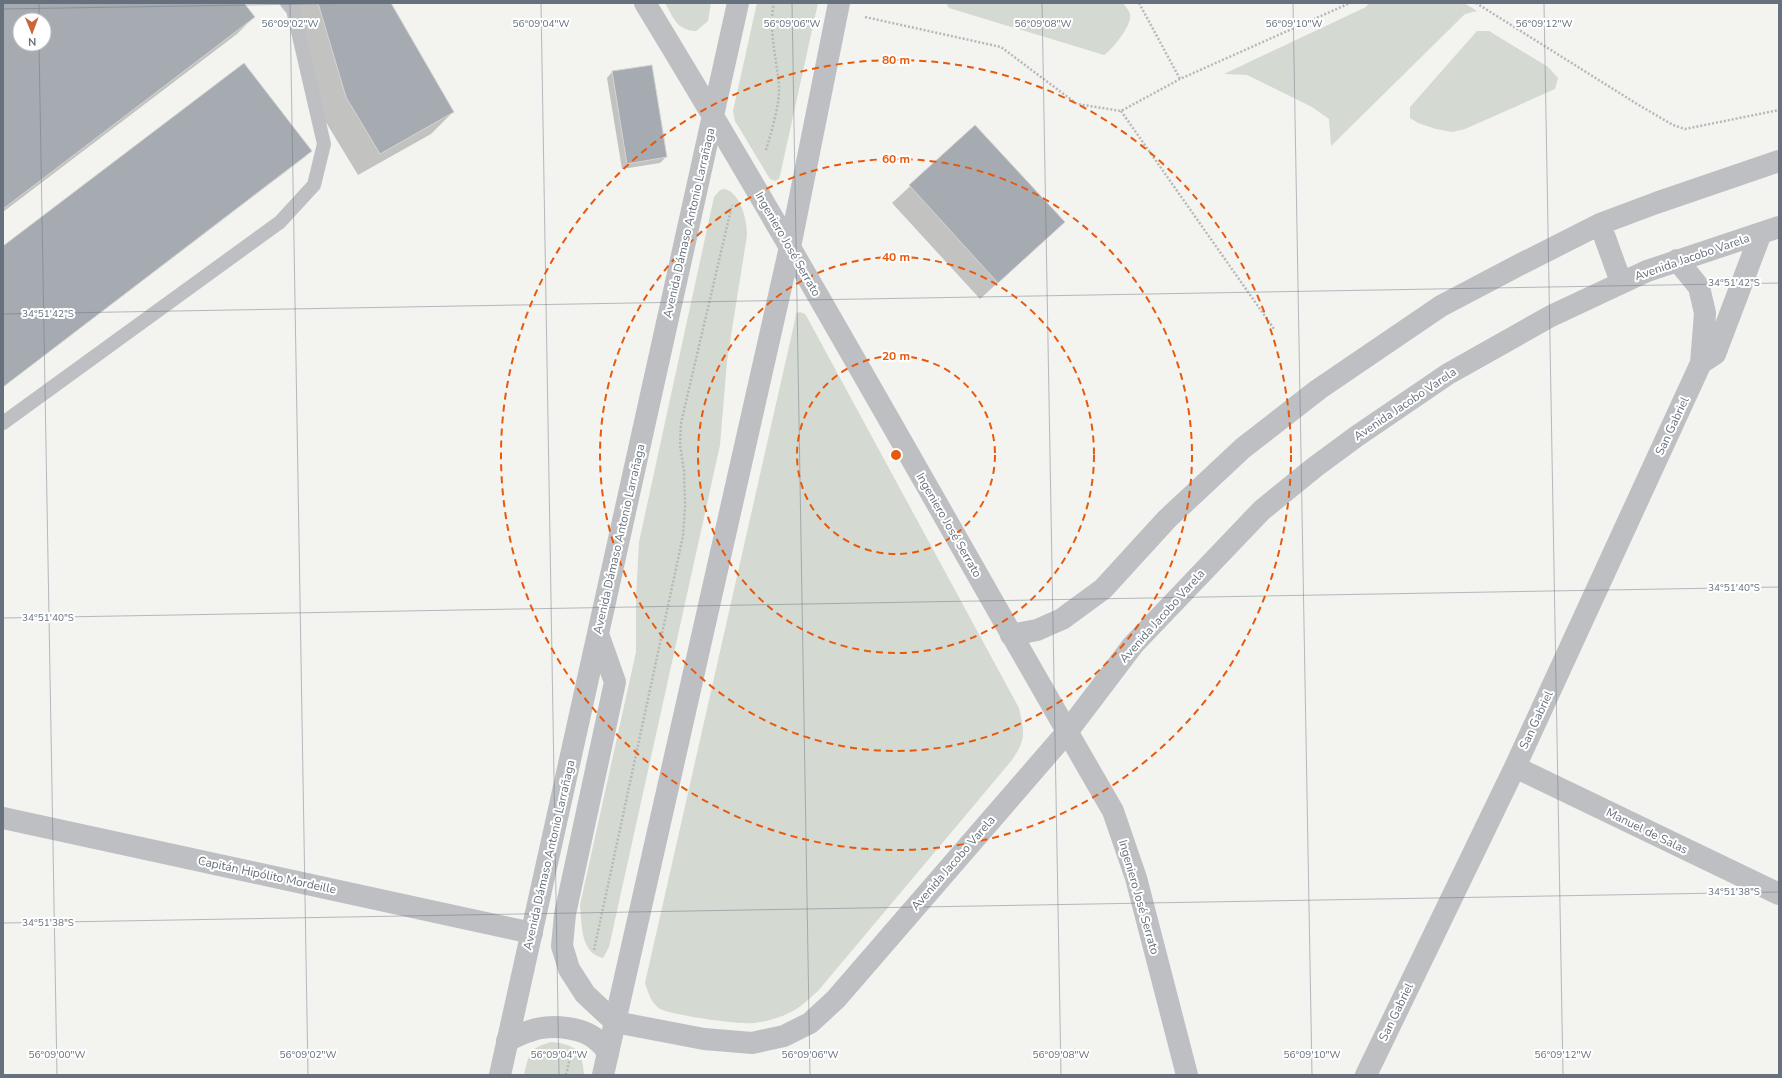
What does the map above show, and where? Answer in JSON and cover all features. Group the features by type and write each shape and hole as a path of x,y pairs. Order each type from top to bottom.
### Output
{"street":[{"name":"Ingeniero José Serrato","path":"645,3 713,115 790,247 1113,812 1136,878 1187,1075"},
{"name":"Avenida Dámaso Antonio Larrañaga","path":"500,1075 738,3"},
{"path":"602,1075 790,247 838,7"},
{"path":"1011,635 1037,630 1062,619 1103,589 1167,519 1243,448 1319,389 1442,306 1600,224 1656,202 1779,161"},
{"path":"1600,224 1621,282"},
{"name":"Avenida Jacobo Varela","path":"615,1022 704,1039 752,1043 784,1036 810,1023 836,999 1067,732 1133,645 1262,510 1315,467 1357,436 1448,374 1550,316 1621,282 1677,260 1770,230"},
{"name":"San Gabriel","path":"1701,363 1715,354 1770,230"},
{"name":"San Gabriel","path":"1366,1075 1515,767 1701,363 1705,313 1699,287 1677,260"},
{"path":"598,634 615,682 565,914 562,946 569,969 584,994 615,1022"},
{"name":"Manuel de Salas","path":"1515,767 1779,894"},
{"name":"Capitán Hipólito Mordeille","path":"3,818 532,933"},
{"path":"507,1041 530,1030 551,1026 576,1030 600,1042 608,1053"}],"lane":[{"path":"3,423 280,222 314,185 324,144 293,10 287,3"}],"path":[{"path":"584,994 683,536 685,506 684,471 680,445 681,423 732,202 748,175 765,156 772,131 779,88 773,33 772,11 774,3"},
{"path":"1139,3 1180,79"},
{"path":"838,7 1001,47 1077,104 1122,111 1180,79 1350,3"},
{"path":"1476,3 1673,125 1685,129 1779,110"},
{"path":"1122,111 1274,329"},
{"path":"566,1075 576,1030"}],"shaded area":[{"path":"665,3 711,3 708,21 696,31 684,28 676,22"},
{"path":"757,3 818,3 781,171 779,179 775,181 770,179 735,121 733,111"},
{"path":"946,3 1123,3 1130,14 1130,18 1121,36 1112,48 1104,55 949,8"},
{"path":"1369,3 1464,3 1477,11 1465,14 1331,146 1329,119 1312,107 1247,75 1224,74 1366,7"},
{"path":"1477,31 1489,31 1548,67 1558,78 1555,89 1465,129 1452,132 1418,123 1410,118 1410,107"},
{"path":"725,189 735,196 742,208 746,222 747,235 727,361 720,445 609,947 603,958 595,955 586,944 582,929 580,905 636,652 636,598 639,542 714,197 720,190"},
{"path":"800,312 805,314 808,319 1019,708 1023,735 1020,746 1012,760 818,991 797,1009 772,1020 746,1023 721,1021 691,1017 660,1009 652,1001 645,983 796,313"},
{"path":"551,1042 566,1045 576,1050 582,1060 584,1075 524,1075 531,1053 538,1047"}],"building":[{"path":"3,3 244,3 255,17 3,209"},
{"path":"318,3 391,3 454,112 380,154 346,97"},
{"path":"244,63 312,151 3,387 3,246"},
{"path":"652,65 667,157 627,164 612,71"},
{"path":"975,125 1065,222 998,283 909,185"}]}
